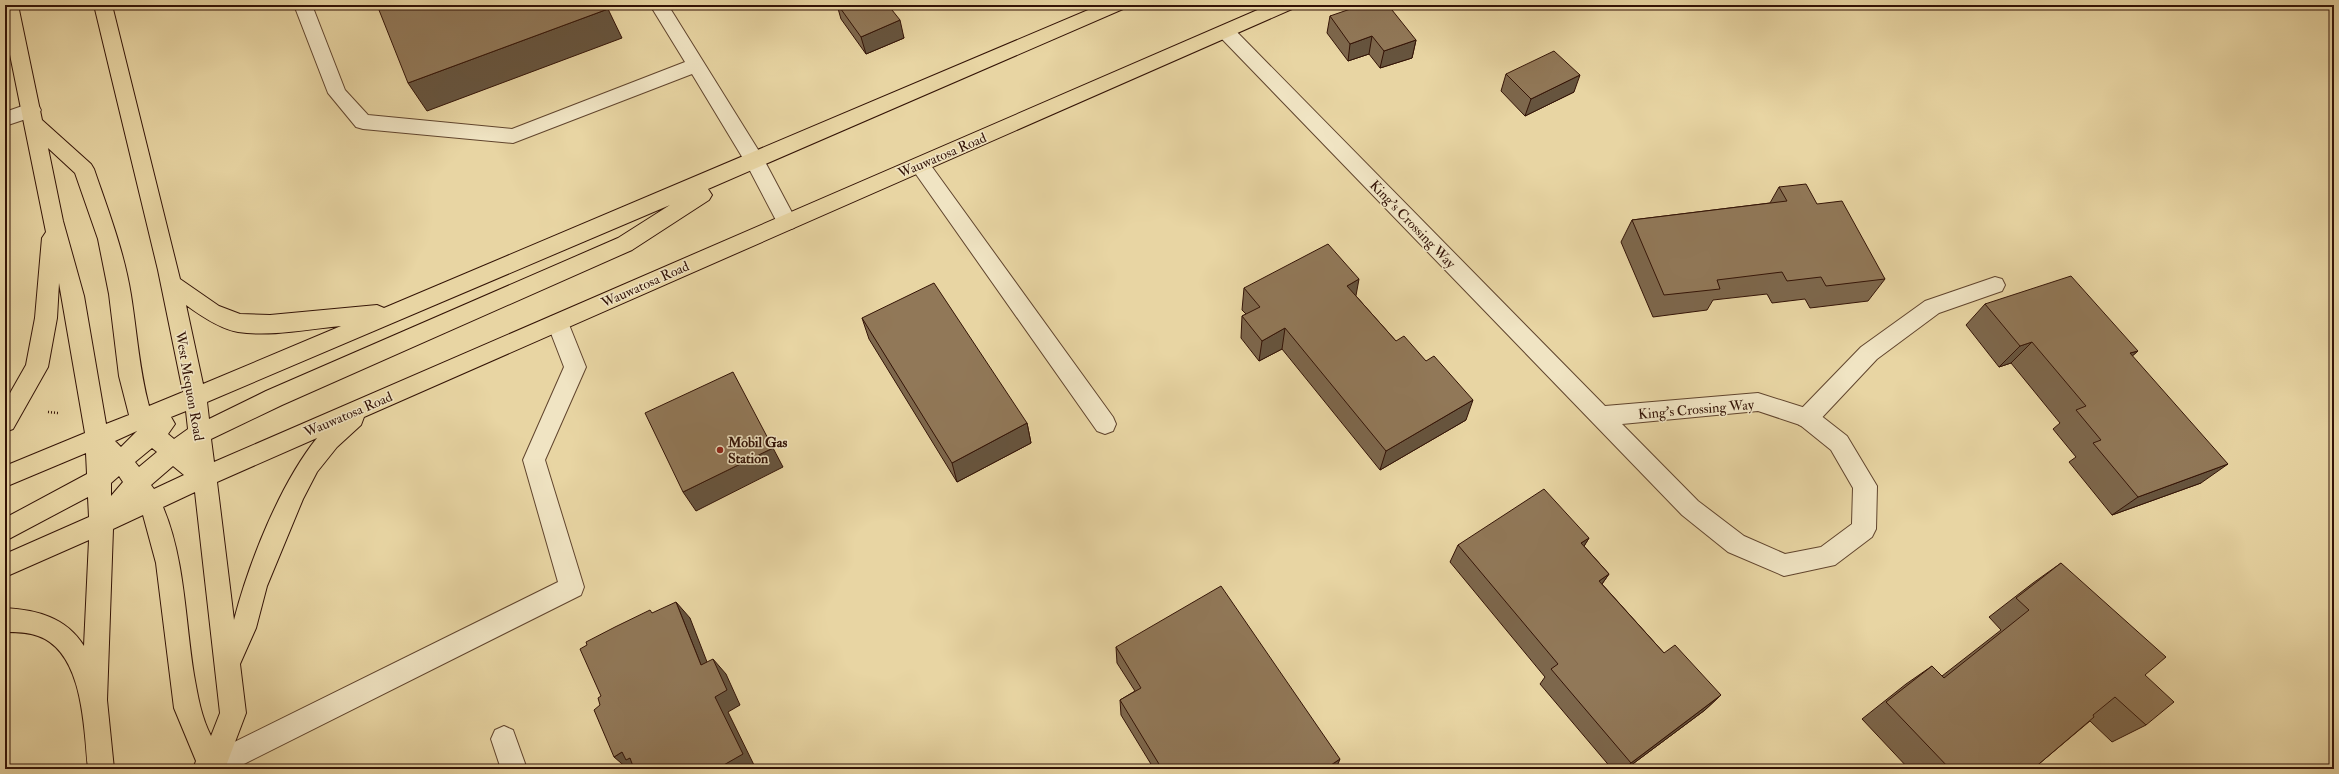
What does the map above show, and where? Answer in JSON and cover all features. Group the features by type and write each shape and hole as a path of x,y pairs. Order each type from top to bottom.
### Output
{"main road":[{"path":"9,5 53,221 73,296 97,439 101,523 94,700 101,769"},
{"name":"West Mequon Road","path":"103,5 170,283 195,397 228,660 233,713 211,768"},
{"path":"5,477 97,439 147,427 195,397 755,161 1117,5"},
{"name":"Wauwatosa Road","path":"143,492 204,477 1286,5"},
{"path":"32,117 84,169 108,239 120,294 130,376 147,427 172,453 204,477"},
{"path":"5,566 101,523 143,492 172,453 199,434 274,398 626,244 755,161"},
{"path":"5,422 37,367 46,318 53,221"},
{"path":"170,283 212,312 238,323 270,324 398,312"},
{"path":"228,660 244,628 255,586 293,495 309,465 329,440 367,406"},
{"path":"5,530 98,480 121,461 147,427"},
{"path":"97,439 121,461 143,492 161,531 166,559 178,658 189,718 211,768"},
{"path":"5,620 23,620 50,627 65,640 80,661 94,700"}],"street":[{"path":"303,5 337,93 363,122 513,136 695,65"},
{"path":"658,5 755,161 787,222"},
{"name":"King's Crossing Way","path":"1226,32 1690,508 1736,544 1784,565 1827,557 1864,529 1866,486 1839,443 1807,418 1758,402 1601,416"},
{"path":"5,119 32,117"},
{"path":"920,165 1105,424"},
{"path":"1807,418 1869,353 1932,307 1995,285"},
{"path":"211,768 572,587 534,460 575,367 558,323"},
{"path":"504,739 514,769"}],"building":[{"path":"377,5 606,5 608,9 408,83"},
{"path":"838,5 888,5 900,20 861,37"},
{"path":"1362,5 1388,5 1416,40 1384,51 1372,36 1350,44 1330,16"},
{"path":"1554,51 1580,75 1531,99 1506,74"},
{"path":"1806,184 1817,204 1842,201 1885,279 1826,286 1821,277 1787,281 1782,272 1717,280 1720,289 1664,295 1632,220 1787,201 1779,187"},
{"path":"1328,244 1359,279 1347,286 1396,341 1404,336 1426,361 1434,356 1473,400 1386,451 1285,328 1262,341 1242,316 1260,307 1244,288"},
{"path":"2071,276 2138,351 2130,353 2228,464 2138,497 2093,443 2101,440 2076,410 2086,406 2032,342 2020,346 1985,304"},
{"path":"934,283 1027,423 952,463 862,318"},
{"name":"Mobil Gas Station","path":"733,372 773,448 683,492 645,413"},
{"path":"1544,489 1589,538 1581,543 1609,574 1599,581 1664,653 1675,645 1721,695 1631,763 1551,669 1558,664 1458,545"},
{"path":"2061,563 2166,657 2145,675 2174,702 2146,725 2115,697 2033,769 1950,769 1886,702 1932,666 1944,678 2029,610 2016,598"},
{"path":"1221,586 1340,759 1325,769 1162,769 1120,700 1141,688 1116,647"},
{"path":"676,602 701,665 713,659 727,690 715,697 743,754 714,769 634,769 630,758 626,760 622,752 614,757 594,710 600,705 598,698 601,696 580,649 587,645 586,642 615,627 650,610 652,613"}],"place":[{"name":"Mobil Gas Station","path":"720,450"}]}
